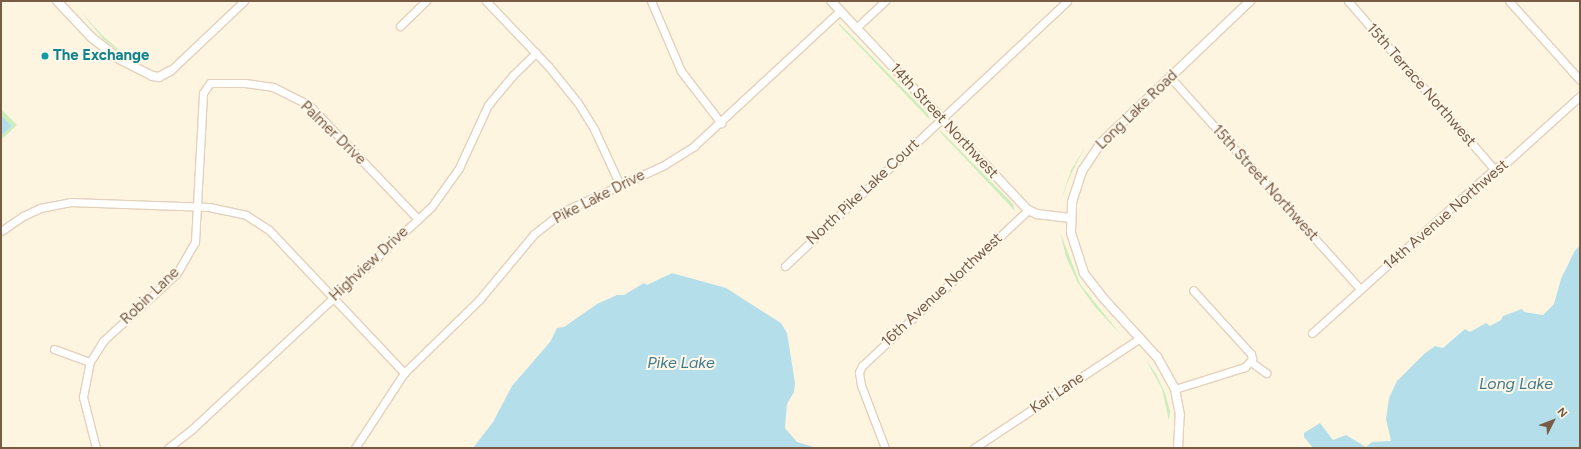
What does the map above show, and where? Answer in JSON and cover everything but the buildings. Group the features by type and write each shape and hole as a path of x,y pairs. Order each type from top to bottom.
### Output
{"street":[{"path":"57,1 91,37 119,59 152,76 159,77 170,71 244,1"},
{"path":"400,26 426,1"},
{"path":"486,1 536,53 578,102 594,129 620,185"},
{"path":"651,1 681,71 721,122"},
{"name":"14th Street Northwest","path":"831,1 1028,210 1043,216 1070,218"},
{"path":"856,28 885,1"},
{"name":"North Pike Lake Court","path":"785,266 1067,1"},
{"name":"Long Lake Road","path":"1178,448 1180,415 1176,389 1157,357 1104,299 1084,273 1074,246 1070,218 1076,187 1090,156 1108,136 1250,1"},
{"name":"15th Terrace Northwest","path":"1348,1 1494,169"},
{"path":"1509,1 1580,80"},
{"name":"Pike Lake Drive","path":"355,448 404,373 479,300 534,234 562,212 679,156 721,122 840,11"},
{"name":"Highview Drive","path":"168,448 190,431 418,220 450,184 488,105 512,75 536,53"},
{"name":"15th Street Northwest","path":"1170,78 1360,289"},
{"name":"Palmer Drive","path":"205,87 218,82 258,84 298,99 322,117 418,220"},
{"name":"Robin Lane","path":"96,448 83,397 90,362 103,341 184,263 195,242 203,93 205,87"},
{"name":"14th Avenue Northwest","path":"1312,333 1494,169 1508,161 1580,96"},
{"path":"1,231 23,216 40,208 70,202 198,207 235,212 257,221 269,230 404,373"},
{"name":"16th Avenue Northwest","path":"885,448 859,372 866,360 1028,210"},
{"path":"1193,290 1251,354 1251,362"},
{"name":"Kari Lane","path":"974,448 1140,338"},
{"path":"54,349 90,362"},
{"path":"1251,362 1266,374"},
{"path":"1176,389 1245,367 1251,362"}],"green space":[{"path":"81,12 101,34 127,57 103,39"},
{"path":"839,23 928,114 930,120 839,25"},
{"path":"1,109 17,125 1,140 1,136 12,126 1,115"},
{"path":"940,130 1013,204 1015,211 940,132"},
{"path":"1085,147 1071,174 1061,200 1071,170"},
{"path":"1060,232 1080,284 1122,336 1095,307 1078,283 1066,257"},
{"path":"1146,360 1156,374 1165,393 1170,411 1169,421 1162,389"}],"water":[{"path":"1,115 12,126 1,136"},
{"name":"Long Lake","path":"1580,245 1580,448 1313,448 1304,437 1304,433 1320,423 1333,440 1346,435 1366,447 1372,442 1391,441 1386,419 1389,398 1397,381 1424,354 1435,346 1443,348 1465,329 1470,332 1486,323 1490,326 1501,320 1503,316 1522,309 1524,312 1543,315 1554,304 1561,279 1574,252"},
{"name":"Pike Lake","path":"672,273 726,288 781,323 787,333 795,383 794,392 787,404 785,428 797,442 817,448 473,448 493,422 512,386 550,342 557,328 564,327 597,304 617,295 624,295 644,283 647,285"}],"place":[{"name":"The Exchange","path":"45,56"}]}
